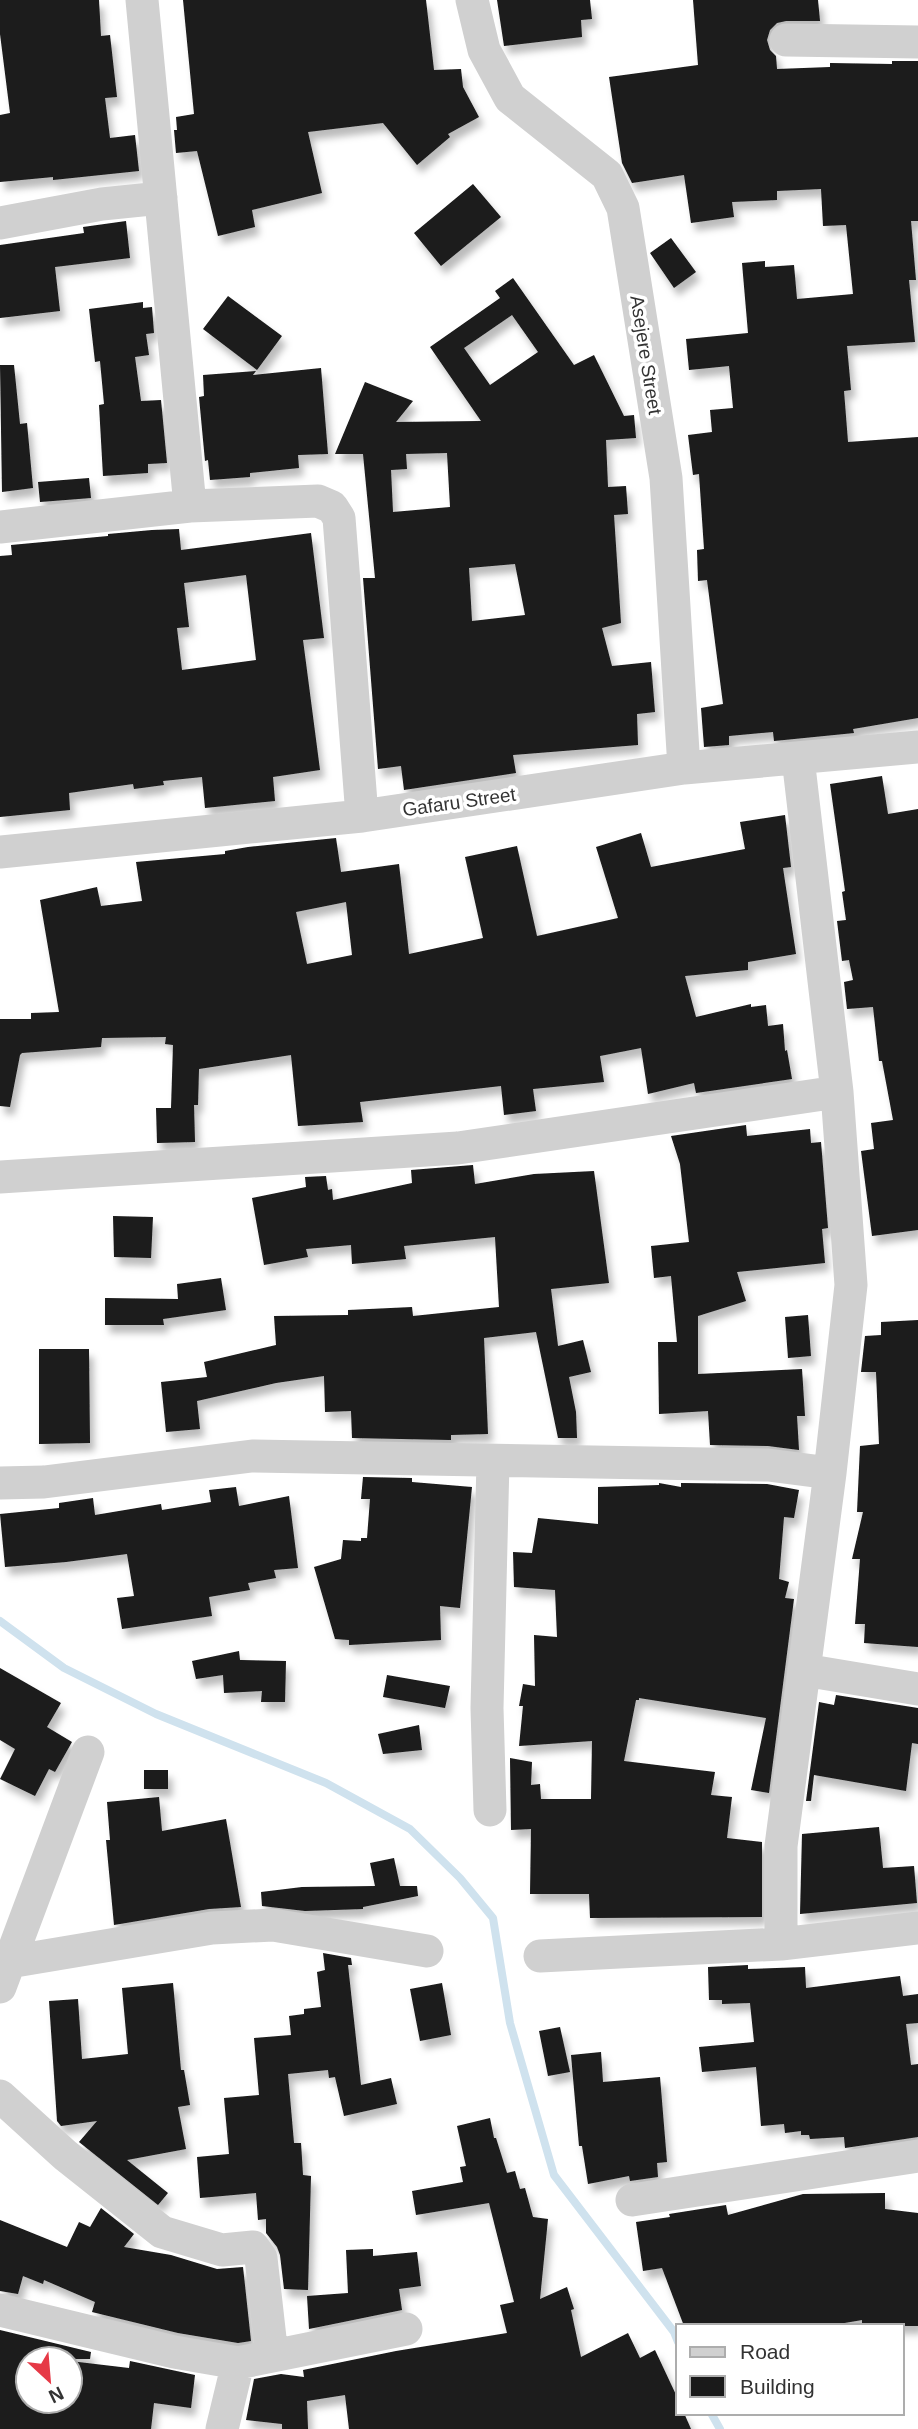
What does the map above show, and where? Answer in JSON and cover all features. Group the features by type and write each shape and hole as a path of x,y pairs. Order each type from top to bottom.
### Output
{"street":[{"path":"142,0 190,506"},
{"name":"Asejere Street","path":"472,0 484,50 510,99 607,175 623,208 666,478 684,768"},
{"path":"786,40 918,42"},
{"path":"0,223 102,204 161,198"},
{"path":"0,527 190,506 318,501 332,507 339,518 362,816"},
{"name":"Gafaru Street","path":"0,852 362,816 684,768 918,747"},
{"path":"781,1944 781,1846 830,1473 851,1285 837,1091 798,758"},
{"path":"0,1177 458,1148 837,1091"},
{"path":"0,1483 44,1482 252,1456 768,1465 830,1473"},
{"path":"490,1810 487,1708 493,1461"},
{"path":"804,1670 918,1689"},
{"path":"5,1975 88,1752"},
{"path":"5,1975 212,1928 272,1925 427,1951"},
{"path":"540,1956 781,1944 918,1928"},
{"path":"0,2096 65,2155 162,2232 222,2250 253,2247 261,2258 272,2356"},
{"path":"632,2200 918,2157"},
{"path":"0,2310 174,2352 238,2363 406,2329"},
{"path":"222,2429 238,2363"}],"building":[{"path":"0,0 99,0 101,36 110,35 117,97 105,98 110,138 135,135 139,171 53,180 53,177 0,182 0,115 10,113 0,34"},
{"path":"183,0 426,0 434,70 461,69 463,87 479,117 448,134 450,137 417,165 383,123 308,132 322,193 252,210 255,227 218,236 197,151 176,153 176,117 194,114"},
{"path":"497,0 590,0 592,19 581,20 582,37 504,46"},
{"path":"693,0 818,0 820,21 786,21 777,23 770,30 767,40 770,50 776,56 777,69 830,67 830,63 892,64 892,61 918,61 918,221 911,221 916,280 909,280 915,342 847,346 851,390 844,391 848,442 918,437 918,718 853,729 854,733 774,741 773,732 729,736 729,745 704,747 701,708 723,704 707,580 698,581 697,550 704,549 699,474 693,475 688,435 712,432 710,410 733,408 729,366 689,370 686,339 748,333 742,263 765,261 765,267 794,265 797,299 853,294 846,225 823,226 821,189 777,191 777,200 732,202 734,217 691,223 684,175 632,183 622,163 609,77 698,65"},
{"path":"473,184 501,217 441,266 414,233"},
{"path":"126,221 130,258 55,267 60,311 0,318 0,245 84,233 83,227"},
{"path":"671,238 696,272 674,288 650,253"},
{"path":"513,278 574,365 594,355 624,416 634,415 636,438 606,440 608,487 626,486 628,514 614,515 621,623 602,628 612,666 651,662 655,712 637,714 638,745 513,755 516,773 404,790 401,766 378,769 363,578 375,578 363,454 335,454 365,382 413,401 396,422 481,421 430,347 500,298 495,291","holes":["512,315 538,352 490,385 464,348","447,453 450,507 393,512 391,470 407,469 406,454","515,564 525,615 472,621 469,568"]},
{"path":"228,296 282,336 257,370 203,329"},
{"path":"143,302 143,308 152,307 154,333 146,334 149,355 135,357 141,401 161,400 167,463 148,464 148,473 103,476 99,405 104,404 100,361 95,362 89,309"},
{"path":"0,365 14,365 20,424 27,423 33,488 2,492"},
{"path":"321,368 328,454 298,455 299,468 250,473 250,477 210,480 208,460 205,461 199,397 204,396 203,375 256,371 253,375"},
{"path":"89,478 91,498 40,502 38,482"},
{"path":"179,529 181,550 311,533 324,638 303,640 320,770 273,777 275,801 205,808 202,777 163,781 164,785 134,789 133,784 69,793 70,810 0,817 0,556 12,555 11,545","holes":["246,575 256,660 182,670 177,628 189,627 184,583"]},
{"path":"882,776 888,814 918,809 918,1230 872,1236 861,1151 874,1149 871,1123 893,1120 882,1061 879,1061 873,1007 847,1009 844,982 853,980 849,960 842,961 837,921 846,920 842,892 845,891 830,784"},
{"path":"785,815 791,867 783,868 796,954 748,962 748,970 685,976 696,1017 751,1004 751,1007 766,1005 768,1026 783,1024 785,1051 787,1050 792,1079 696,1093 694,1083 648,1094 641,1048 600,1056 604,1082 533,1089 536,1111 504,1115 501,1086 360,1102 363,1122 298,1126 291,1055 199,1069 198,1105 194,1105 195,1142 157,1143 156,1108 171,1108 173,1045 165,1044 166,1037 102,1038 101,1047 22,1053 10,1107 0,1106 0,1019 31,1019 31,1013 59,1012 40,900 97,887 101,906 142,901 136,862 225,854 225,851 248,847 336,838 341,872 399,864 409,954 483,938 465,857 517,846 537,936 618,918 596,847 641,833 651,867 745,849 740,822","holes":["346,902 352,955 307,964 296,912"]},
{"path":"746,1125 747,1136 810,1129 811,1143 821,1142 828,1228 822,1229 825,1263 737,1272 746,1301 698,1316 698,1374 802,1369 805,1416 797,1416 799,1450 768,1446 710,1445 708,1411 659,1414 658,1342 677,1342 671,1276 654,1278 651,1246 689,1242 680,1164 671,1136"},
{"path":"473,1165 475,1184 534,1174 594,1171 609,1283 551,1289 558,1346 583,1340 591,1372 569,1377 576,1412 577,1438 558,1438 536,1332 484,1338 488,1434 451,1435 451,1440 352,1438 351,1411 325,1412 324,1376 276,1383 197,1401 200,1429 166,1432 161,1382 207,1377 204,1362 276,1345 274,1316 348,1315 348,1310 412,1307 413,1316 499,1307 495,1237 404,1246 406,1259 352,1264 351,1245 306,1249 308,1257 264,1265 252,1198 306,1187 305,1177 326,1176 328,1190 332,1189 333,1200 412,1183 411,1170"},
{"path":"113,1216 153,1217 151,1258 114,1257"},
{"path":"221,1278 226,1310 163,1319 164,1325 105,1325 105,1298 178,1299 177,1284"},
{"path":"808,1315 811,1356 788,1358 785,1317"},
{"path":"918,1320 918,1647 864,1643 865,1624 855,1624 860,1559 852,1559 863,1512 857,1512 860,1446 879,1444 876,1372 861,1372 865,1336 881,1335 881,1322"},
{"path":"39,1349 89,1349 90,1443 39,1444"},
{"path":"363,1477 412,1478 412,1482 472,1487 460,1608 440,1606 441,1640 349,1645 349,1640 335,1639 314,1567 341,1559 343,1540 361,1541 361,1538 367,1538 370,1499 361,1499"},
{"path":"659,1483 681,1487 681,1483 767,1484 799,1490 794,1518 784,1517 779,1579 789,1582 785,1598 794,1599 769,1793 751,1790 766,1718 639,1698 636,1700 624,1761 715,1772 711,1795 732,1797 727,1838 762,1842 762,1917 590,1918 589,1894 530,1894 531,1829 511,1830 510,1758 532,1762 531,1785 540,1784 541,1799 591,1799 592,1741 519,1746 523,1706 519,1706 523,1684 535,1686 534,1635 557,1637 555,1590 514,1587 513,1552 532,1553 538,1518 598,1524 598,1487"},
{"path":"236,1487 239,1506 289,1496 298,1568 274,1570 276,1578 248,1583 250,1590 209,1597 212,1616 122,1629 117,1598 134,1596 127,1554 5,1567 0,1514 59,1508 59,1503 93,1498 95,1515 161,1504 162,1510 211,1502 209,1490"},
{"path":"239,1651 240,1660 286,1661 285,1702 261,1702 262,1691 224,1693 223,1675 196,1679 192,1661"},
{"path":"0,1668 61,1703 47,1727 72,1742 55,1772 49,1769 35,1796 0,1779 15,1749 0,1740"},
{"path":"387,1675 450,1686 445,1708 383,1697"},
{"path":"836,1695 918,1708 918,1744 912,1743 906,1791 814,1775 811,1801 806,1801 819,1702 834,1705"},
{"path":"419,1725 422,1750 383,1754 378,1734"},
{"path":"144,1770 168,1770 168,1789 144,1789"},
{"path":"159,1797 162,1831 226,1819 241,1907 209,1909 114,1925 106,1840 110,1840 107,1802"},
{"path":"879,1827 883,1868 914,1866 917,1903 800,1914 802,1834"},
{"path":"394,1858 400,1886 417,1886 418,1896 363,1909 305,1911 262,1906 261,1892 302,1887 375,1886 370,1863"},
{"path":"323,1953 351,1958 352,1965 348,1965 361,2085 391,2078 397,2104 344,2116 335,2077 329,2078 328,2070 288,2074 294,2143 301,2143 303,2175 311,2176 308,2290 284,2289 280,2255 266,2233 266,2219 258,2220 256,2193 200,2198 197,2157 229,2154 224,2098 259,2095 254,2038 291,2035 289,2016 304,2014 304,2009 321,2007 317,1972 325,1970"},
{"path":"748,1965 748,1969 805,1967 806,1988 900,1976 903,1996 918,1994 918,2023 906,2024 911,2065 918,2064 918,2137 845,2148 844,2137 810,2139 809,2135 801,2135 801,2131 785,2133 784,2124 761,2126 756,2067 702,2072 699,2047 754,2042 750,2003 722,2004 722,2000 709,2000 708,1967"},
{"path":"173,1983 181,2070 184,2070 190,2105 178,2107 186,2149 127,2160 168,2193 158,2205 79,2142 97,2121 61,2126 57,2121 49,2001 78,1999 82,2059 128,2054 122,1988"},
{"path":"442,1983 451,2035 420,2041 410,1989"},
{"path":"560,2027 570,2072 548,2076 539,2031"},
{"path":"601,2052 603,2082 660,2077 667,2162 657,2163 658,2177 630,2181 629,2176 588,2184 582,2146 579,2146 571,2055"},
{"path":"490,2118 507,2173 515,2171 520,2189 525,2188 533,2217 548,2219 540,2299 567,2287 574,2309 571,2310 581,2357 628,2333 640,2358 655,2350 676,2395 676,2415 685,2415 691,2429 349,2429 345,2395 307,2401 308,2429 282,2429 282,2424 246,2420 254,2379 281,2374 304,2377 303,2370 507,2333 500,2305 514,2302 489,2203 416,2215 412,2191 463,2182 460,2167 466,2166 457,2126"},
{"path":"885,2193 885,2209 918,2213 918,2326 862,2324 862,2320 839,2324 683,2324 662,2268 643,2271 636,2222 726,2205 728,2215 803,2194"},
{"path":"101,2208 134,2234 124,2247 171,2255 217,2269 243,2267 251,2341 238,2343 178,2333 92,2312 95,2302 44,2280 43,2284 23,2276 18,2294 0,2291 0,2220 67,2247 79,2222 90,2227"},
{"path":"373,2249 373,2256 417,2252 421,2286 399,2289 402,2310 309,2329 307,2296 348,2293 346,2250"},
{"path":"0,2330 62,2345 14,2345 14,2415 84,2415 84,2363 129,2368 130,2361 195,2375 191,2408 154,2403 151,2429 0,2429"},
{"path":"84,2350 91,2352 90,2359 84,2359"}],"waterway":[{"path":"0,1621 64,1668 156,1714 326,1783 410,1829 460,1878 493,1918 510,2023 554,2175 676,2337"},
{"path":"712,2415 720,2429"}]}
